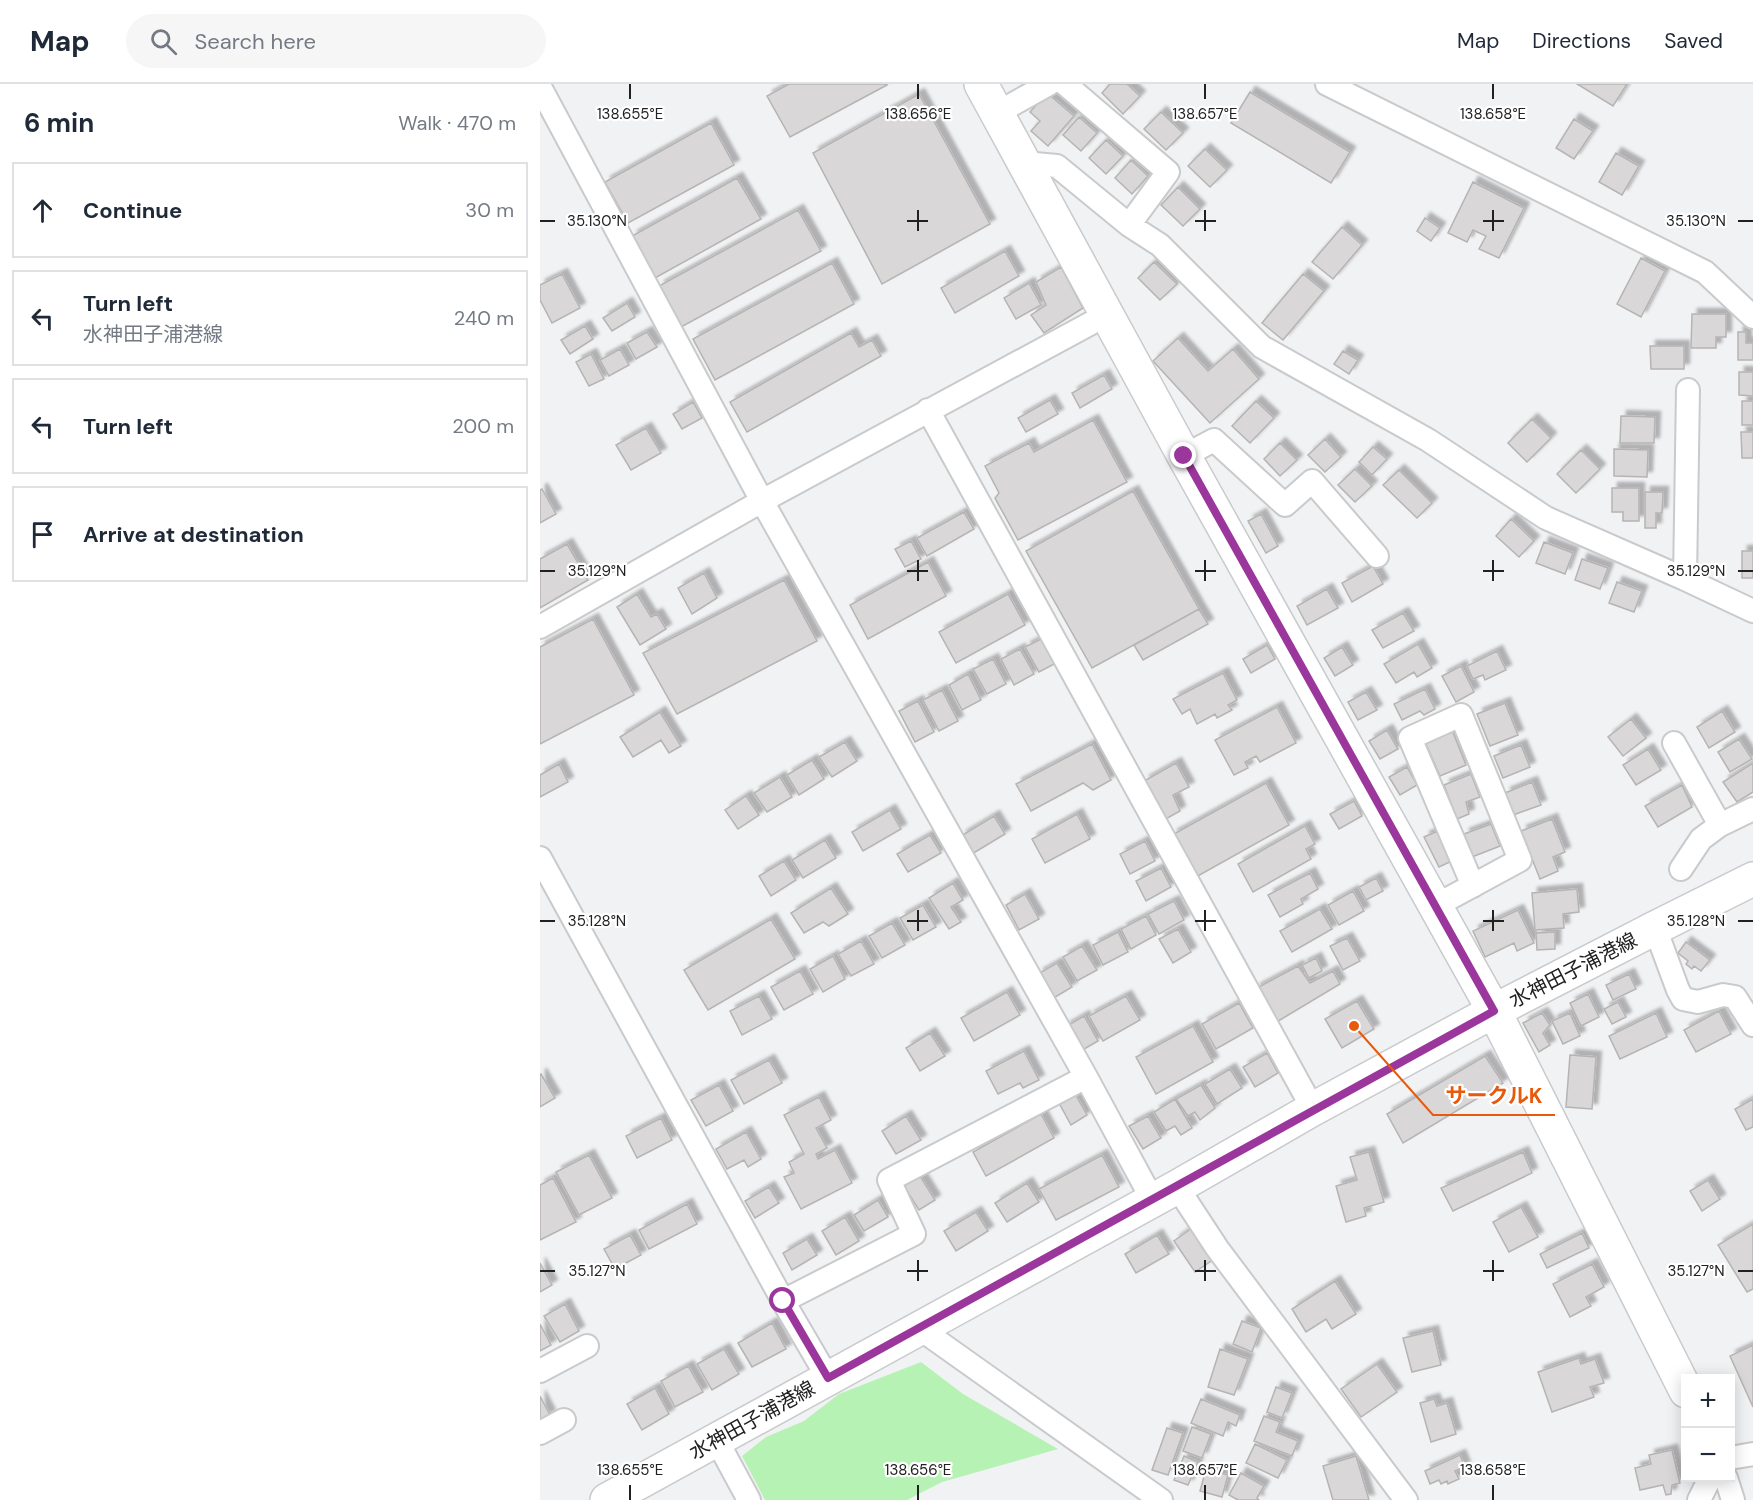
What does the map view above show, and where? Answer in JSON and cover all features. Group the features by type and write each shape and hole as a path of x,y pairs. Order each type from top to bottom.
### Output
{"street":[{"path":"981,84 1184,456 1494,1011 1681,1381"},
{"path":"997,113 1049,84"},
{"path":"1065,84 1168,172 1129,225"},
{"path":"1327,84 1705,272 1753,317"},
{"path":"540,87 762,501 1086,1077 1165,1193 1218,1248 1406,1500"},
{"path":"1024,163 1057,166 1129,225 1160,245 1262,347 1428,440 1546,518 1753,611"},
{"path":"540,627 762,501 1106,315"},
{"path":"1685,579 1688,390"},
{"path":"928,410 1313,1110"},
{"path":"1184,456 1214,440 1284,505 1312,481 1377,556"},
{"path":"1435,906 1473,886 1520,860 1461,715 1410,738 1473,886"},
{"path":"1674,743 1720,825"},
{"path":"1681,869 1701,838 1720,825 1753,809"},
{"path":"540,858 783,1301 828,1378"},
{"name":"水神田子浦港線","path":"607,1500 1494,1011 1753,879"},
{"path":"1655,928 1683,999 1698,1002 1723,995 1736,998 1753,1025"},
{"path":"783,1301 914,1234 889,1180 1086,1077"},
{"path":"919,1328 1161,1500"},
{"path":"540,1371 587,1346"},
{"path":"540,1433 564,1420"},
{"path":"717,1439 749,1500"},
{"path":"1735,1457 1753,1454"},
{"path":"1699,1500 1708,1482"},
{"path":"1727,1482 1733,1500"}],"green space":[{"path":"921,1362 963,1394 1058,1449 942,1482 907,1500 765,1500 742,1456 766,1437 804,1421 839,1394"}],"building":[{"path":"789,84 887,85 790,137 767,96"},
{"path":"1110,84 1127,84 1140,96 1123,114 1102,93"},
{"path":"1577,84 1627,84 1613,106"},
{"path":"1250,92 1350,152 1331,183 1231,123"},
{"path":"1047,93 1074,116 1048,146 1031,131 1040,121 1030,112"},
{"path":"919,94 990,224 882,284 813,153"},
{"path":"1161,112 1183,133 1166,150 1144,129"},
{"path":"1079,117 1097,133 1081,151 1063,135"},
{"path":"1574,119 1593,131 1574,159 1556,148"},
{"path":"711,123 734,165 628,223 605,182"},
{"path":"1106,140 1123,156 1106,174 1089,158"},
{"path":"1205,149 1227,170 1210,187 1188,166"},
{"path":"1616,153 1639,166 1622,195 1599,182"},
{"path":"1131,160 1148,176 1132,194 1115,178"},
{"path":"737,178 761,219 655,278 632,236"},
{"path":"1473,182 1524,208 1499,258 1479,249 1486,236 1473,230 1467,242 1448,233"},
{"path":"1178,187 1200,209 1183,226 1161,205"},
{"path":"798,210 821,251 681,327 659,286"},
{"path":"1425,218 1440,228 1431,241 1417,231"},
{"path":"1342,227 1362,245 1333,279 1312,262"},
{"path":"1005,251 1019,276 955,313 941,288"},
{"path":"1641,258 1665,271 1641,317 1617,304"},
{"path":"1154,262 1177,284 1160,300 1138,278"},
{"path":"832,263 854,304 715,380 693,339"},
{"path":"1061,267 1083,308 1044,333 1031,315 1046,305 1036,282"},
{"path":"562,274 580,308 552,323 540,300 540,285"},
{"path":"1303,274 1324,291 1283,340 1262,323"},
{"path":"1029,283 1041,305 1016,319 1004,298"},
{"path":"627,303 635,317 612,331 603,318"},
{"path":"1692,314 1726,314 1726,337 1716,337 1716,348 1691,348"},
{"path":"585,326 593,339 570,354 561,340"},
{"path":"647,332 657,347 636,359 627,343"},
{"path":"1738,332 1746,332 1746,343 1753,343 1753,360 1738,360"},
{"path":"851,333 859,347 872,340 881,356 747,432 730,402"},
{"path":"1178,338 1208,371 1233,349 1259,379 1210,423 1153,361"},
{"path":"1650,346 1684,346 1684,369 1651,369"},
{"path":"620,349 629,365 609,376 600,360"},
{"path":"1343,351 1358,360 1349,374 1334,364"},
{"path":"591,354 604,379 589,386 576,362"},
{"path":"1739,372 1753,372 1753,396 1739,395"},
{"path":"1104,375 1112,389 1080,408 1072,393"},
{"path":"1050,400 1058,414 1026,432 1018,418"},
{"path":"1256,401 1274,418 1250,443 1232,426"},
{"path":"1742,401 1753,401 1753,425 1742,425"},
{"path":"693,402 702,418 682,429 673,414"},
{"path":"1621,416 1655,417 1654,443 1620,443"},
{"path":"1532,419 1551,438 1527,462 1508,443"},
{"path":"1093,420 1127,482 1018,540 995,498 999,493 985,466 1029,443 1034,452"},
{"path":"646,428 661,453 631,470 616,445"},
{"path":"1741,432 1753,432 1753,458 1742,458"},
{"path":"1325,439 1341,457 1325,472 1308,455"},
{"path":"1280,443 1297,460 1280,476 1264,459"},
{"path":"1373,447 1387,459 1372,475 1359,462"},
{"path":"1614,449 1648,450 1647,477 1614,476"},
{"path":"1581,450 1600,469 1576,493 1557,474"},
{"path":"1355,469 1372,486 1355,502 1338,485"},
{"path":"1399,470 1432,503 1417,518 1383,485"},
{"path":"1612,488 1639,488 1639,521 1623,521 1623,512 1612,512"},
{"path":"542,489 556,514 540,523 540,490"},
{"path":"1133,491 1199,609 1092,668 1026,551"},
{"path":"1645,492 1663,492 1662,513 1656,513 1656,528 1645,528"},
{"path":"964,512 974,529 927,556 917,538"},
{"path":"1261,514 1278,546 1266,553 1248,521"},
{"path":"1511,519 1534,541 1519,557 1496,536"},
{"path":"911,541 921,559 905,567 895,549"},
{"path":"1544,542 1573,553 1565,574 1536,563"},
{"path":"567,544 588,580 540,608 540,559"},
{"path":"1742,551 1753,551 1753,578 1742,578"},
{"path":"1582,559 1608,568 1600,589 1575,580"},
{"path":"928,562 946,596 868,639 850,605"},
{"path":"1373,566 1383,584 1352,602 1342,583"},
{"path":"704,573 717,598 692,614 678,588"},
{"path":"784,580 817,641 677,714 643,653"},
{"path":"1617,582 1642,591 1634,612 1609,603"},
{"path":"1327,589 1338,608 1307,625 1297,606"},
{"path":"637,594 651,617 657,614 666,629 640,645 617,607"},
{"path":"1008,594 1025,625 956,663 939,632"},
{"path":"1199,609 1208,624 1143,660 1134,645"},
{"path":"1403,613 1414,631 1383,648 1372,630"},
{"path":"593,619 634,695 540,744 540,647"},
{"path":"1045,637 1058,662 1039,672 1025,647"},
{"path":"1418,644 1432,668 1417,677 1414,672 1396,683 1384,664"},
{"path":"1267,645 1275,659 1251,673 1243,659"},
{"path":"1342,647 1353,665 1335,676 1324,658"},
{"path":"1020,649 1034,674 1014,685 1001,659"},
{"path":"1497,651 1506,670 1485,680 1483,675 1473,679 1467,666"},
{"path":"993,659 1006,684 987,694 973,669"},
{"path":"1461,666 1474,692 1456,702 1442,676"},
{"path":"1223,673 1237,700 1228,705 1232,710 1217,718 1215,714 1197,724 1190,709 1182,714 1173,699"},
{"path":"968,674 981,700 962,710 949,685"},
{"path":"1425,689 1435,709 1424,715 1420,711 1402,720 1394,704"},
{"path":"942,690 958,721 939,731 923,700"},
{"path":"1366,692 1377,710 1358,720 1348,702"},
{"path":"918,701 934,732 915,742 899,711"},
{"path":"1505,703 1518,735 1490,746 1477,714"},
{"path":"1277,707 1296,743 1260,762 1256,756 1245,762 1248,768 1234,775 1215,740"},
{"path":"1722,711 1735,732 1709,748 1697,727"},
{"path":"660,712 681,746 669,753 661,740 633,757 620,737"},
{"path":"1631,719 1646,738 1623,756 1608,737"},
{"path":"1387,730 1398,749 1380,759 1369,741"},
{"path":"1452,730 1466,765 1440,776 1425,742"},
{"path":"1739,739 1752,759 1730,772 1718,752"},
{"path":"845,742 857,761 832,777 819,757"},
{"path":"1092,744 1111,780 1093,790 1083,783 1031,811 1016,784"},
{"path":"1521,745 1530,767 1503,778 1494,756"},
{"path":"1648,749 1661,770 1636,785 1623,765"},
{"path":"812,760 824,779 799,795 787,775"},
{"path":"1176,763 1189,787 1173,795 1180,811 1164,820 1144,781"},
{"path":"1753,763 1753,792 1737,802 1723,782"},
{"path":"559,764 568,782 540,797 540,775"},
{"path":"1407,767 1417,785 1400,795 1389,777"},
{"path":"1471,774 1480,797 1466,802 1469,814 1457,819 1444,785"},
{"path":"780,777 792,797 767,812 754,793"},
{"path":"1532,782 1541,805 1513,815 1505,793"},
{"path":"1266,783 1289,825 1196,877 1172,835"},
{"path":"1682,785 1692,807 1658,827 1645,806"},
{"path":"746,796 759,815 738,829 725,810"},
{"path":"1354,801 1362,816 1339,829 1330,814"},
{"path":"890,810 901,829 863,851 852,832"},
{"path":"1077,814 1090,839 1045,863 1032,839"},
{"path":"994,816 1005,834 972,854 961,836"},
{"path":"1552,819 1565,852 1553,857 1558,871 1540,879 1521,831"},
{"path":"1491,824 1500,846 1472,857 1464,834"},
{"path":"1305,826 1315,844 1306,849 1311,859 1253,892 1238,864"},
{"path":"1438,831 1452,861 1439,867 1424,837"},
{"path":"930,835 941,853 908,872 897,854"},
{"path":"825,840 836,858 803,878 792,860"},
{"path":"1145,841 1155,861 1130,874 1120,854"},
{"path":"784,861 796,880 771,896 759,876"},
{"path":"1161,868 1171,887 1146,901 1136,881"},
{"path":"1310,873 1318,889 1301,899 1303,904 1280,917 1268,895"},
{"path":"1376,878 1383,891 1366,900 1359,887"},
{"path":"953,883 963,900 951,907 961,922 949,929 929,898"},
{"path":"831,888 848,914 829,926 823,922 804,933 791,913"},
{"path":"1577,889 1579,912 1563,914 1564,928 1535,930 1532,893"},
{"path":"1353,891 1364,911 1339,925 1328,905"},
{"path":"1025,894 1039,919 1019,930 1006,905"},
{"path":"1174,901 1184,920 1159,934 1148,914"},
{"path":"923,905 936,927 913,940 900,918"},
{"path":"1320,909 1332,929 1292,952 1280,931"},
{"path":"1518,910 1534,943 1517,951 1514,943 1485,957 1473,931"},
{"path":"1146,916 1156,935 1131,949 1121,929"},
{"path":"771,919 795,959 708,1010 684,970"},
{"path":"892,923 905,945 882,958 869,936"},
{"path":"1178,929 1191,952 1173,963 1159,939"},
{"path":"1118,932 1128,952 1103,965 1093,945"},
{"path":"1555,932 1555,949 1537,950 1536,933"},
{"path":"1347,938 1360,961 1343,970 1330,946"},
{"path":"861,941 874,964 851,976 838,954"},
{"path":"1686,942 1710,960 1701,971 1694,966 1692,969 1686,964 1688,961 1678,953"},
{"path":"1082,946 1097,970 1077,981 1063,957"},
{"path":"833,956 845,979 823,992 810,969"},
{"path":"1316,958 1322,971 1309,978 1302,965"},
{"path":"1057,963 1072,987 1052,999 1038,974"},
{"path":"1298,966 1310,983 1333,971 1340,984 1275,1023 1255,989"},
{"path":"800,971 813,994 784,1010 771,987"},
{"path":"1629,974 1636,989 1613,1000 1606,985"},
{"path":"1007,992 1020,1015 974,1041 961,1018"},
{"path":"1588,994 1599,1017 1581,1026 1570,1003"},
{"path":"759,996 772,1019 742,1035 730,1011"},
{"path":"1126,996 1140,1020 1103,1041 1089,1016"},
{"path":"1357,1001 1374,1029 1342,1048 1325,1019"},
{"path":"1618,1002 1626,1017 1612,1024 1604,1009"},
{"path":"1239,1003 1253,1028 1216,1049 1202,1024"},
{"path":"1719,1011 1731,1034 1696,1052 1684,1030"},
{"path":"1542,1013 1550,1025 1543,1033 1550,1045 1539,1052 1523,1023"},
{"path":"1570,1013 1580,1036 1563,1044 1552,1021"},
{"path":"1656,1013 1667,1037 1620,1059 1609,1036"},
{"path":"1084,1016 1098,1041 1079,1052 1065,1027"},
{"path":"1193,1026 1213,1062 1156,1094 1136,1057"},
{"path":"930,1033 945,1056 920,1071 906,1048"},
{"path":"1024,1051 1039,1080 1023,1088 1020,1083 998,1094 986,1071"},
{"path":"1267,1053 1278,1073 1255,1087 1243,1067"},
{"path":"1570,1055 1596,1057 1592,1109 1566,1107"},
{"path":"1485,1056 1503,1083 1403,1143 1387,1114"},
{"path":"769,1060 782,1083 744,1104 731,1080"},
{"path":"1230,1069 1242,1088 1217,1104 1205,1084"},
{"path":"540,1075 555,1098 540,1107"},
{"path":"719,1085 733,1111 706,1126 691,1100"},
{"path":"1201,1085 1215,1108 1200,1120 1195,1112 1188,1116 1176,1099"},
{"path":"1075,1094 1087,1115 1071,1125 1059,1103"},
{"path":"819,1097 831,1120 816,1128 827,1148 816,1154 818,1159 835,1150 852,1183 801,1209 784,1177 794,1173 789,1162 804,1154 784,1115"},
{"path":"1175,1099 1192,1128 1181,1135 1175,1126 1166,1131 1154,1112"},
{"path":"1753,1099 1753,1127 1746,1130 1735,1109"},
{"path":"1041,1114 1054,1138 986,1176 973,1152"},
{"path":"906,1116 921,1140 896,1154 882,1131"},
{"path":"1148,1116 1161,1138 1143,1149 1129,1126"},
{"path":"661,1118 672,1140 637,1158 626,1136"},
{"path":"746,1132 761,1159 748,1167 744,1160 727,1169 716,1149"},
{"path":"1369,1152 1384,1202 1364,1208 1366,1216 1346,1222 1336,1186 1357,1180 1350,1157"},
{"path":"1523,1152 1532,1173 1453,1211 1441,1188"},
{"path":"589,1155 612,1198 579,1215 556,1172"},
{"path":"1102,1155 1119,1187 1056,1220 1039,1189"},
{"path":"920,1176 935,1200 919,1210 904,1186"},
{"path":"553,1178 576,1222 540,1240 540,1185"},
{"path":"1708,1180 1720,1199 1702,1211 1690,1191"},
{"path":"1027,1183 1039,1202 1007,1222 995,1203"},
{"path":"769,1187 779,1203 755,1218 745,1201"},
{"path":"878,1200 888,1217 864,1231 854,1215"},
{"path":"687,1204 697,1224 649,1249 639,1230"},
{"path":"1521,1207 1538,1237 1509,1252 1493,1222"},
{"path":"976,1212 988,1231 956,1251 944,1231"},
{"path":"845,1217 859,1241 836,1255 822,1231"},
{"path":"1753,1224 1753,1289 1747,1292 1718,1245"},
{"path":"1192,1228 1214,1259 1195,1272 1174,1241"},
{"path":"1582,1233 1589,1248 1547,1268 1540,1254"},
{"path":"630,1235 641,1255 615,1269 604,1249"},
{"path":"1157,1235 1169,1254 1136,1273 1125,1254"},
{"path":"807,1239 817,1255 792,1270 783,1253"},
{"path":"540,1263 552,1285 540,1292"},
{"path":"1592,1264 1604,1287 1586,1297 1591,1306 1570,1317 1553,1284"},
{"path":"1335,1281 1356,1314 1332,1329 1326,1319 1306,1332 1292,1309"},
{"path":"565,1304 579,1331 560,1342 544,1316"},
{"path":"1242,1321 1261,1328 1252,1352 1233,1344"},
{"path":"772,1323 786,1349 752,1367 738,1343"},
{"path":"540,1324 551,1345 540,1351"},
{"path":"1433,1331 1441,1365 1412,1372 1403,1338"},
{"path":"1753,1345 1753,1407 1730,1356"},
{"path":"724,1349 739,1374 712,1390 697,1364"},
{"path":"1220,1349 1248,1359 1234,1395 1208,1387"},
{"path":"1579,1358 1581,1364 1595,1359 1604,1383 1590,1387 1594,1397 1552,1412 1538,1372"},
{"path":"1377,1364 1397,1392 1361,1417 1341,1389"},
{"path":"688,1366 703,1392 675,1407 661,1381"},
{"path":"1276,1387 1292,1393 1282,1418 1267,1412"},
{"path":"655,1388 669,1414 642,1430 627,1404"},
{"path":"540,1396 550,1415 540,1421"},
{"path":"1201,1399 1240,1415 1236,1426 1228,1422 1223,1436 1191,1423"},
{"path":"1434,1399 1437,1406 1447,1403 1456,1434 1431,1442 1420,1403"},
{"path":"1264,1416 1280,1422 1276,1432 1298,1441 1292,1456 1254,1441"},
{"path":"1192,1427 1211,1434 1202,1458 1183,1451"},
{"path":"1167,1428 1183,1433 1168,1475 1152,1470"},
{"path":"1255,1444 1287,1460 1278,1478 1246,1463"},
{"path":"1672,1450 1680,1483 1672,1485 1671,1494 1666,1495 1663,1485 1640,1490 1635,1468 1651,1464 1649,1455"},
{"path":"1460,1455 1465,1467 1455,1471 1459,1479 1448,1484 1447,1481 1441,1484 1439,1480 1430,1484 1425,1471"},
{"path":"1184,1456 1198,1462 1188,1485 1174,1480"},
{"path":"1356,1456 1369,1500 1333,1500 1323,1466"},
{"path":"1206,1469 1228,1475 1222,1497 1200,1491"},
{"path":"1241,1473 1264,1486 1257,1498 1259,1500 1238,1500 1229,1495"}],"place":[{"name":"サークルK","path":"1354,1026"}],"route":[{"path":"783,1301 828,1378 1494,1011 1184,456"}]}
